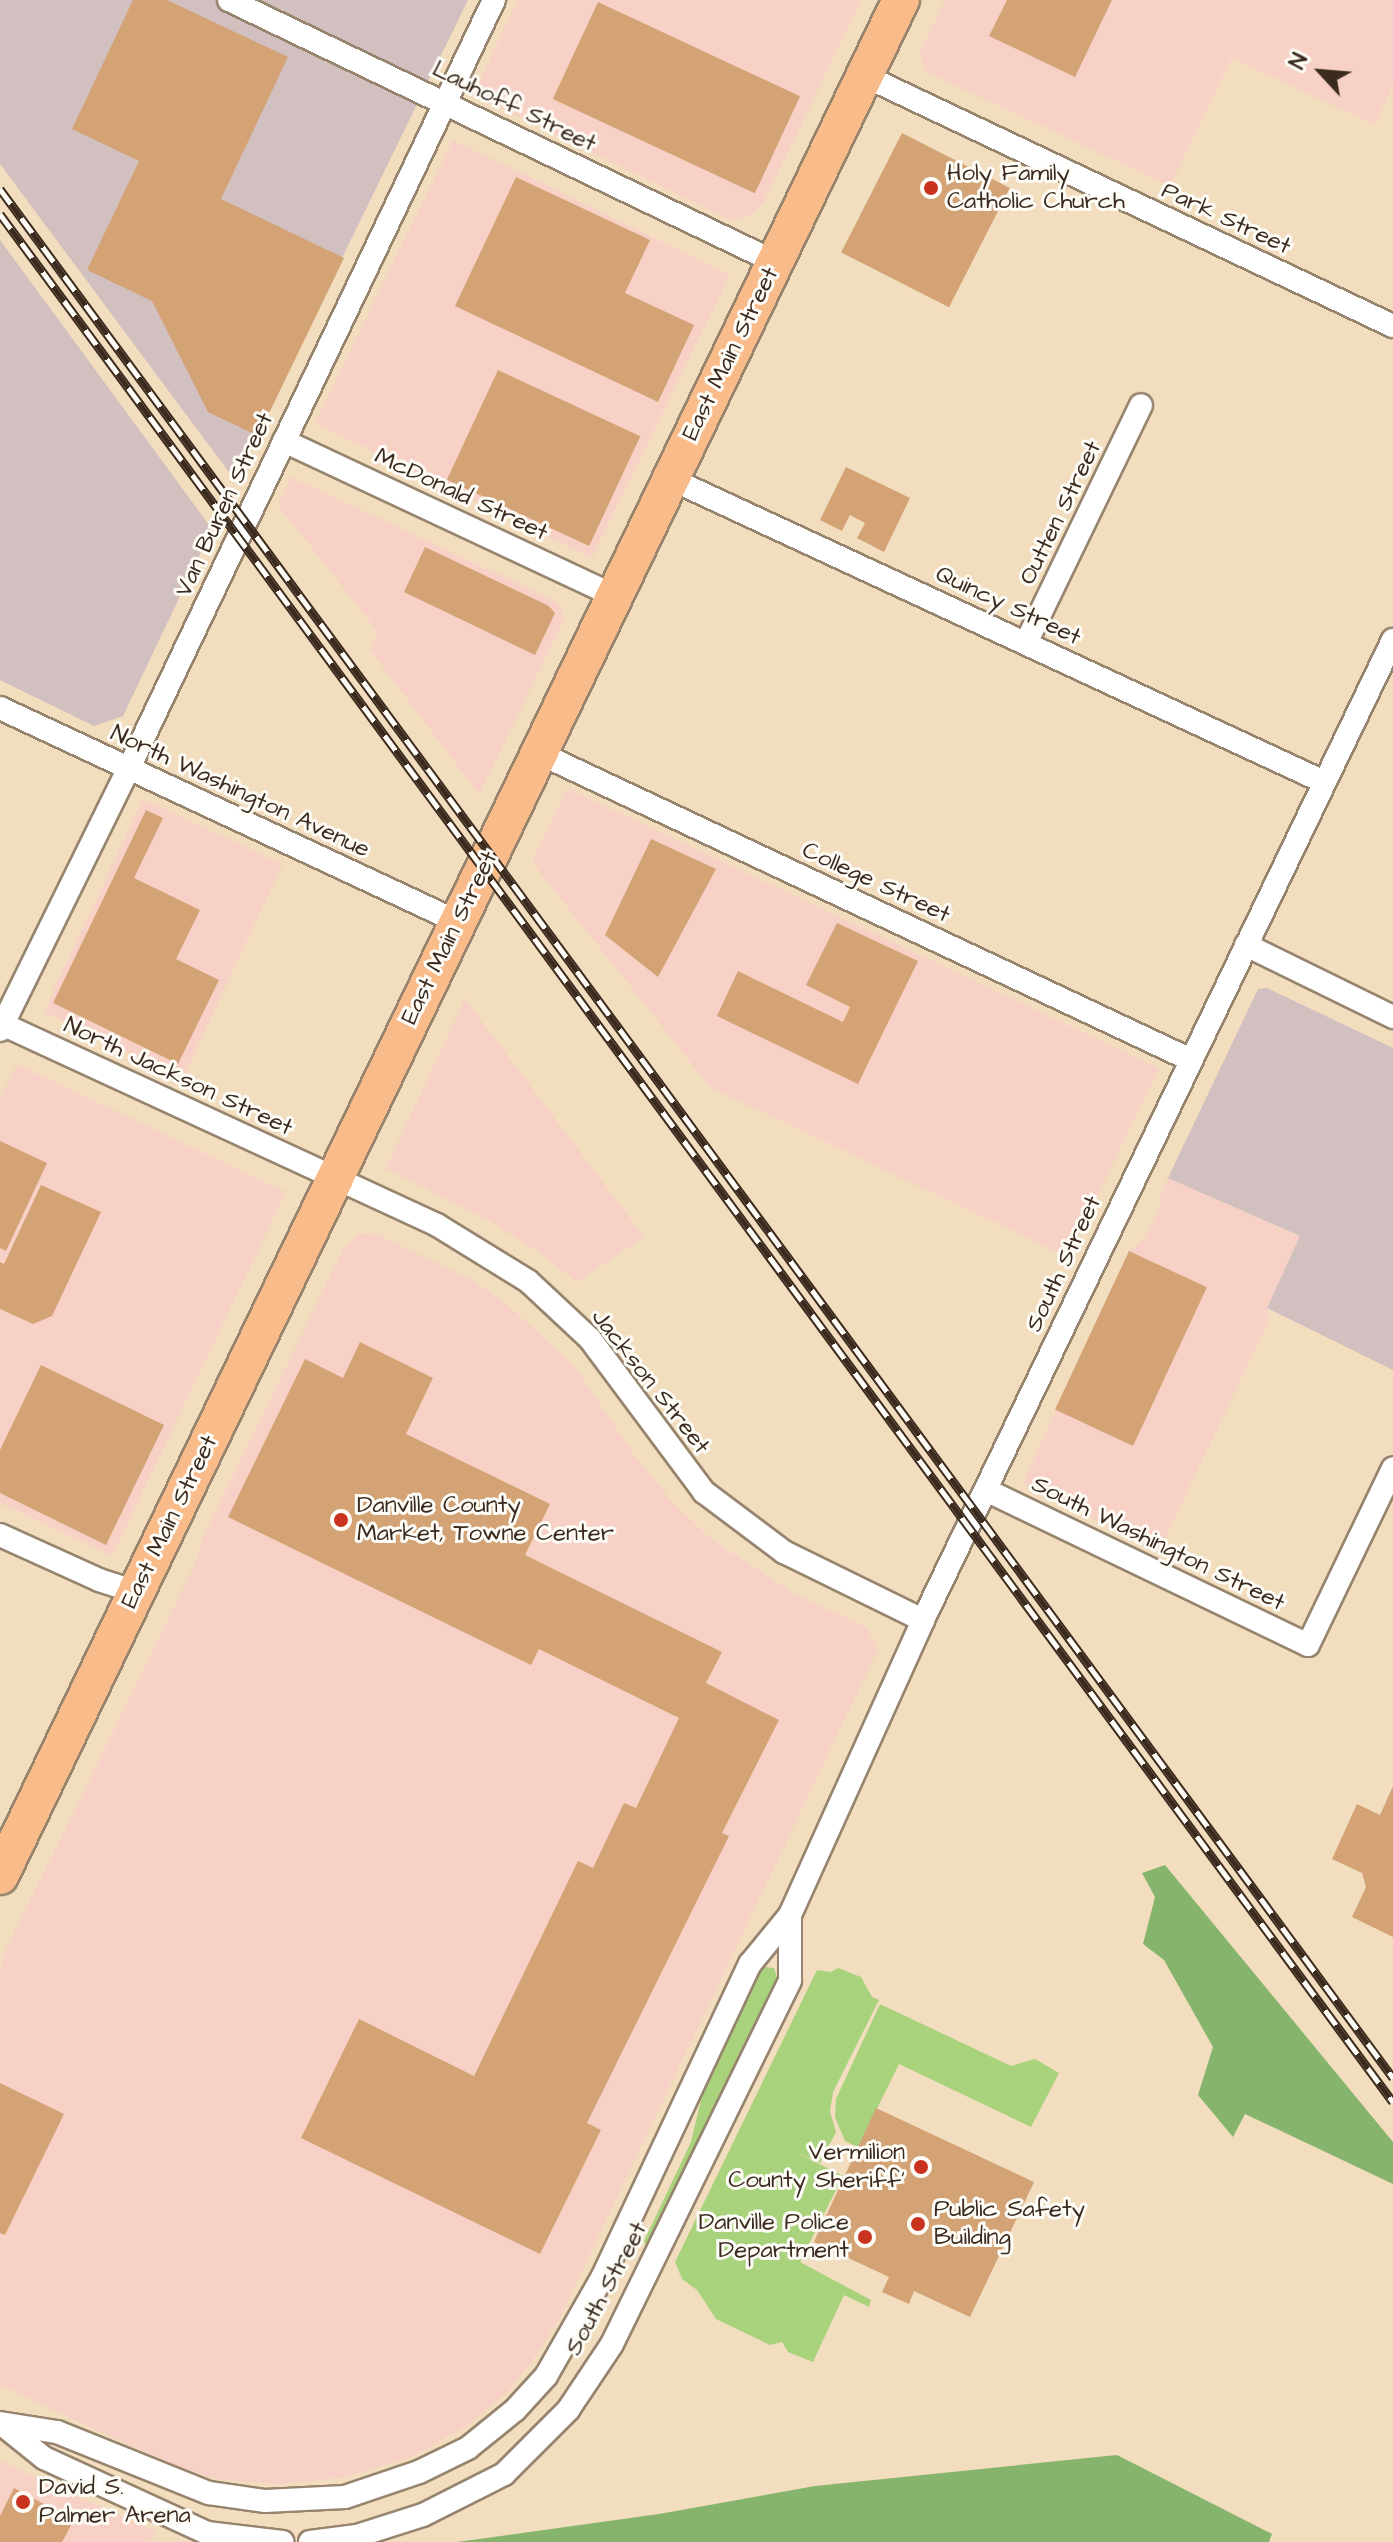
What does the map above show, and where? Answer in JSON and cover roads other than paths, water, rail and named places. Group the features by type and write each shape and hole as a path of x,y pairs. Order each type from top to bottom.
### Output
{"main road":[{"name":"East Main Street","path":"0,1876 901,0"}],"street":[{"name":"Lauhoff Street","path":"229,0 775,262"},
{"name":"Van Buren Street","path":"1,1025 128,770 494,0"},
{"name":"Park Street","path":"865,76 1393,326"},
{"name":"Outten Street","path":"1026,643 1141,405"},
{"name":"McDonald Street","path":"284,441 615,596"},
{"name":"Quincy Street","path":"671,479 1324,782"},
{"name":"South Street","path":"1,2423 57,2432 209,2493 265,2501 345,2497 419,2472 468,2448 515,2410 546,2376 603,2276 750,1964 790,1915 923,1620 1189,1059 1393,640"},
{"name":"North Washington Avenue","path":"0,708 458,922"},
{"name":"College Street","path":"541,754 1189,1059"},
{"path":"1246,945 1393,1017"},
{"name":"North Jackson Street","path":"1,1025 334,1179"},
{"name":"Jackson Street","path":"334,1179 437,1225 528,1281 590,1339 704,1492 784,1552 923,1620"},
{"name":"South Washington Street","path":"986,1490 1308,1645 1393,1468"},
{"path":"0,1535 99,1580 136,1592"},
{"name":"South Street","path":"310,2542 357,2536 423,2515 504,2474 570,2407 612,2344 790,1980 790,1915"},
{"path":"1,2423 44,2458 190,2534 282,2542"}],"railway":[{"path":"0,189 1393,2078"},
{"path":"0,214 1393,2102"}],"place":[{"name":"Holy Family Catholic Church","path":"931,188"},
{"name":"Danville County Market, Towne Center","path":"341,1520"},
{"name":"Vermilion County Sheriff'","path":"921,2167"},
{"name":"Public Safety Building","path":"918,2224"},
{"name":"Danville Police Department","path":"865,2237"},
{"name":"David S. Palmer Arena","path":"23,2502"}]}
